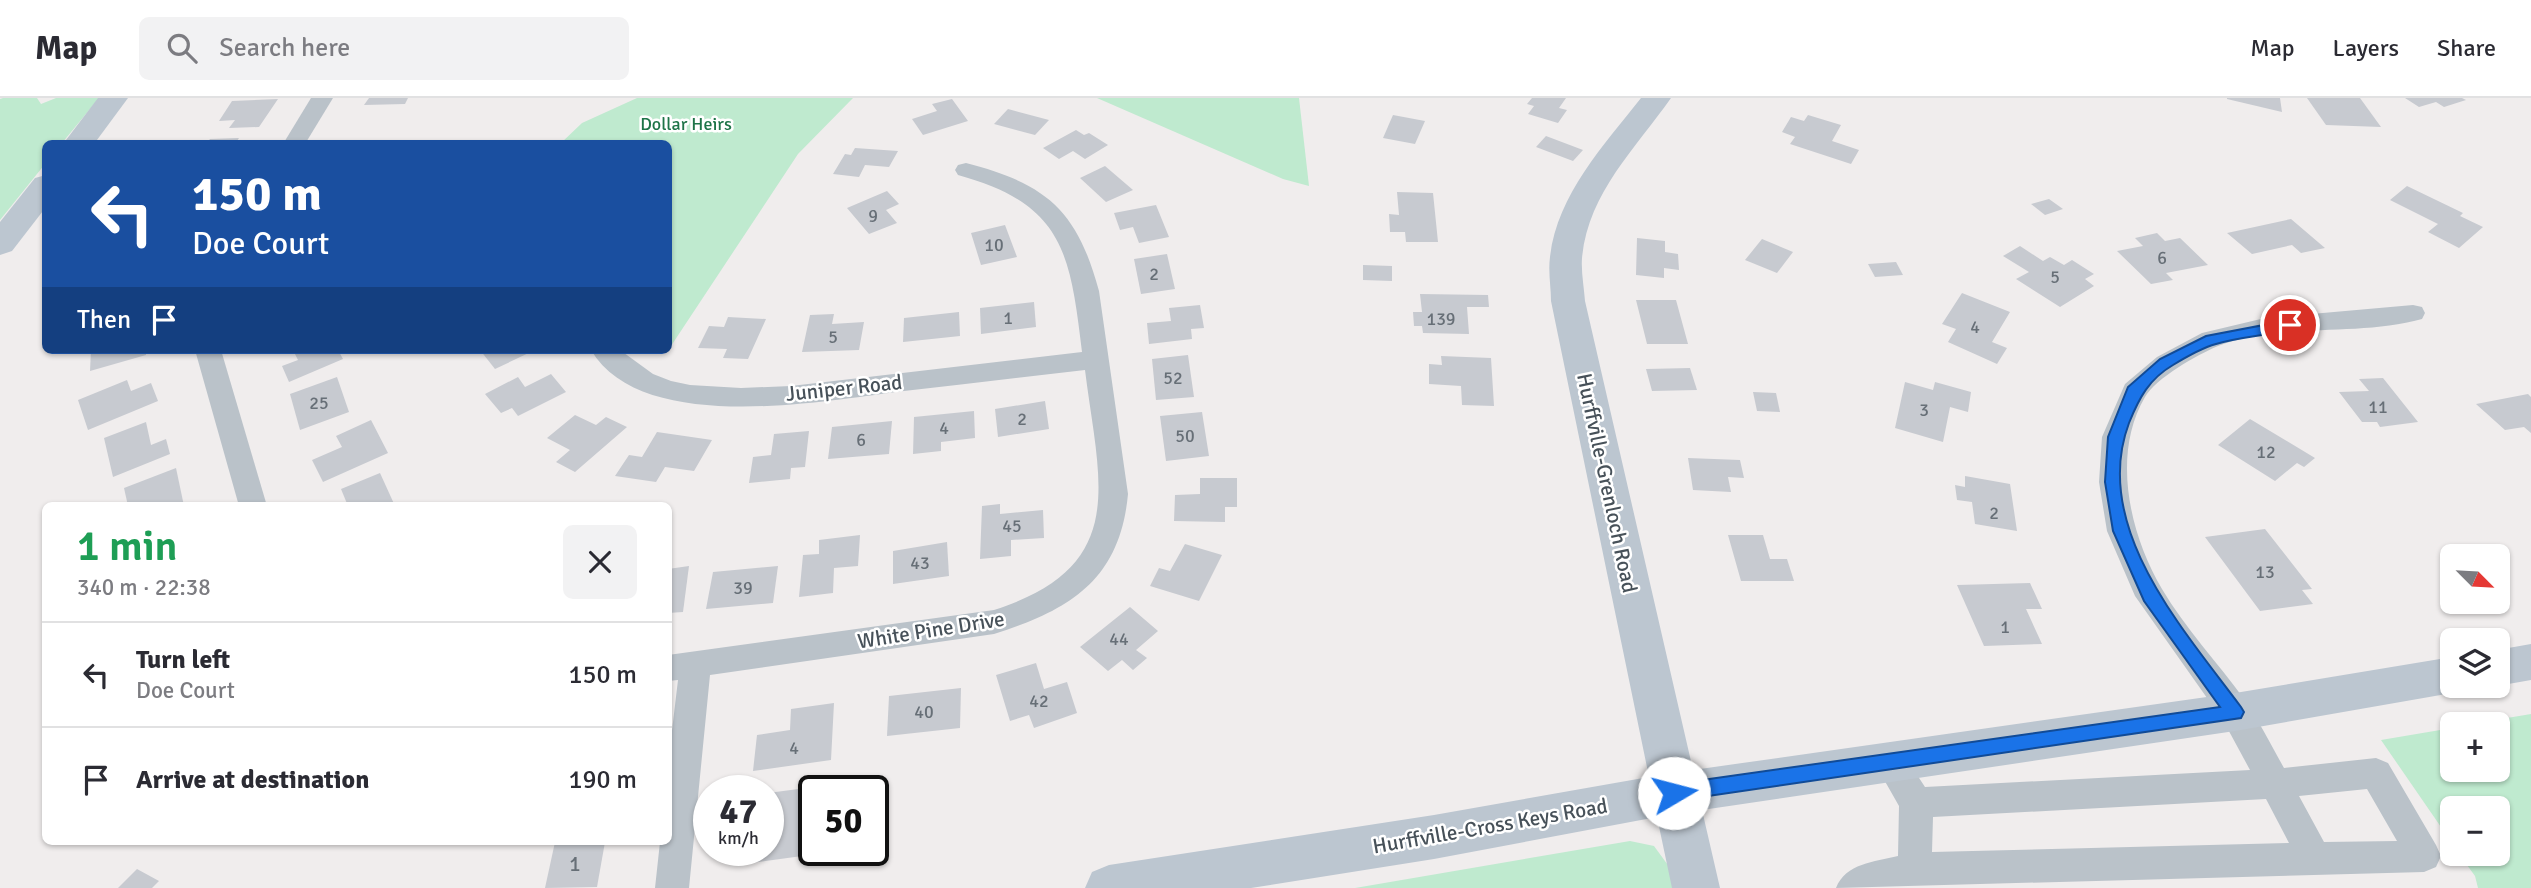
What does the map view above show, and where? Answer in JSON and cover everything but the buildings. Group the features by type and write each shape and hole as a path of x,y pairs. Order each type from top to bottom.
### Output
{"main road":[{"path":"81,140 113,98"},
{"name":"Hurffville-Grenloch Road","path":"1656,98 1599,173 1569,237 1566,260 1569,301 1696,888"},
{"path":"0,244 42,190"},
{"path":"2510,666 2531,662"},
{"name":"Hurffville-Cross Keys Road","path":"1109,888 1434,837 1674,793 2235,712 2440,677"}],"street":[{"path":"297,140 323,98"},
{"name":"White Pine Drive","path":"682,666 994,622 1035,608 1067,587 1101,553 1114,510 1097,359 1083,275 1072,244 1056,218 1035,198 1017,186 966,170"},
{"path":"2314,858 2235,712 2150,596 2121,531 2113,482 2116,437 2134,391 2165,363 2211,340 2265,327 2413,313"},
{"path":"209,354 252,502"},
{"name":"Juniper Road","path":"608,354 629,373 657,386 694,395 740,398 790,395 1097,359"},
{"path":"672,888 682,666"},
{"path":"1890,762 1916,803 1914,870"},
{"path":"1853,888 1865,880 1914,870 2424,856 2376,773 2275,784 1916,803"}],"green space":[{"path":"37,98 41,104 56,98 99,98 64,140 42,140 42,168 0,220 0,99"},
{"name":"Dollar Heirs","path":"637,98 853,98 798,154 672,344 672,140 564,140 582,123"},
{"path":"1097,98 1299,98 1309,186 1283,179"},
{"path":"2531,714 2531,888 2478,888 2475,876 2468,866 2510,866 2510,796 2440,796 2440,826 2381,740 2440,730 2440,782 2510,782 2510,718"},
{"path":"1630,841 1654,846 1673,872 1676,888 1355,888"}],"route":[{"path":"1674,793 2235,712 2150,596 2121,531 2113,482 2116,437 2134,391 2165,363 2211,340 2265,327 2290,325"}]}
